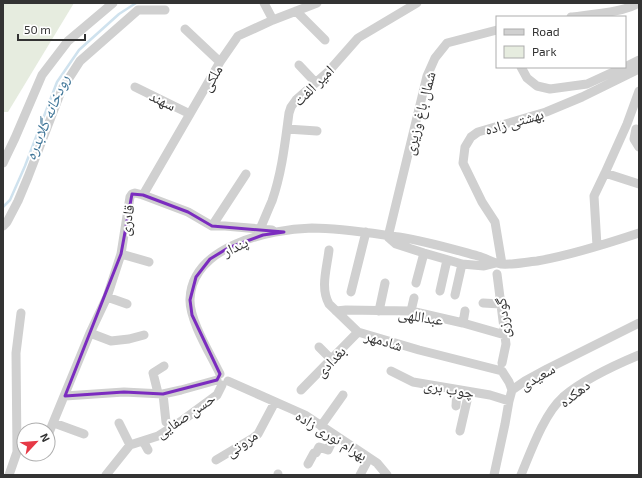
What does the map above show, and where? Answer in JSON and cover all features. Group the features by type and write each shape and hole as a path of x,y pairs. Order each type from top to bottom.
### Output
{"street":[{"path":"3,163 42,75 68,41 113,3"},
{"path":"264,3 273,20"},
{"name":"ملکی","path":"143,195 220,62 238,36 273,20 317,3"},
{"name":"امیر الفت","path":"260,229 272,200 277,182 291,107 315,82 328,72 358,38 417,3"},
{"path":"578,16 620,10 638,3"},
{"path":"3,226 14,208 28,177 62,89 80,61 138,10 165,10"},
{"path":"296,11 325,40"},
{"path":"185,29 220,62"},
{"name":"شمال باغ وزیری","path":"388,237 427,76 435,58 447,43 496,30"},
{"path":"626,66 639,60"},
{"path":"299,64 315,82"},
{"path":"522,68 527,78 537,86 550,89 587,84 623,68"},
{"name":"بهشتی زاده","path":"499,263 495,222 482,202 463,163 465,146 471,137 478,132 546,112 582,97 639,69"},
{"name":"سهند","path":"135,87 190,114"},
{"path":"597,246 594,196 626,126 639,91"},
{"path":"626,126 637,129 634,139 639,147"},
{"path":"287,129 317,131"},
{"path":"605,173 639,184"},
{"path":"212,226 246,174"},
{"name":"قادری","path":"54,422 90,333 107,297 121,254 130,197 132,194 135,193 143,195 188,212 212,226 284,232"},
{"name":"پندار","path":"222,380 202,340 192,315 190,300 196,277 202,267 210,259 228,248 262,235 311,228 366,232 388,237"},
{"path":"351,292 366,232"},
{"path":"388,237 396,244 424,254 462,264 484,266 499,263 517,263 557,258 639,232"},
{"path":"388,237 399,237 445,247 499,263"},
{"name":"شادمهر","path":"329,250 324,294 329,304 358,332 419,350 502,367"},
{"path":"121,254 149,262"},
{"path":"416,283 424,254"},
{"path":"440,291 447,260"},
{"path":"455,294 462,264"},
{"name":"گودرزی","path":"497,274 506,344 502,367"},
{"path":"379,311 385,283"},
{"path":"107,297 127,304"},
{"path":"411,311 414,298"},
{"path":"483,303 501,304"},
{"name":"عبداللهی","path":"336,311 411,311 505,334"},
{"path":"463,323 465,311"},
{"path":"19,422 16,353 21,312"},
{"name":"سعیدی","path":"494,475 512,390 547,369 639,323"},
{"name":"بغدادی","path":"301,390 358,332"},
{"path":"90,333 111,341 129,339 144,334"},
{"path":"319,348 332,360"},
{"name":"دهکده","path":"521,475 541,428 563,398 586,382 639,355"},
{"path":"164,366 153,372 160,394 166,422"},
{"path":"502,367 512,390"},
{"name":"چوب بری","path":"391,371 413,382 490,395 509,401"},
{"path":"65,396 124,392 160,394 222,380"},
{"name":"بهرام نوری زاده","path":"222,380 305,415 377,463 387,475"},
{"name":"حسن صفایی","path":"127,449 158,436 183,420 217,395 222,380"},
{"path":"456,406 457,390"},
{"path":"460,431 469,392"},
{"path":"321,426 343,395"},
{"name":"مروتی","path":"216,460 258,434 275,402"},
{"path":"106,475 127,449 119,423"},
{"path":"56,424 84,434"},
{"path":"308,464 314,452 316,453 319,447 328,450 335,435"},
{"path":"143,441 148,450"},
{"path":"360,475 369,458"},
{"path":"9,475 16,460"}],"highlighted area":[{"path":"132,194 143,195 188,212 212,226 284,232 263,235 228,248 210,259 196,277 190,300 192,315 220,374 217,380 163,394 124,392 65,396 121,254"}],"green space":[{"path":"3,3 74,3 8,112 3,112"}],"waterway":[{"name":"رودخانه گلابدره","path":"3,207 10,200 25,166 57,82 79,50 119,14 136,3"}]}
